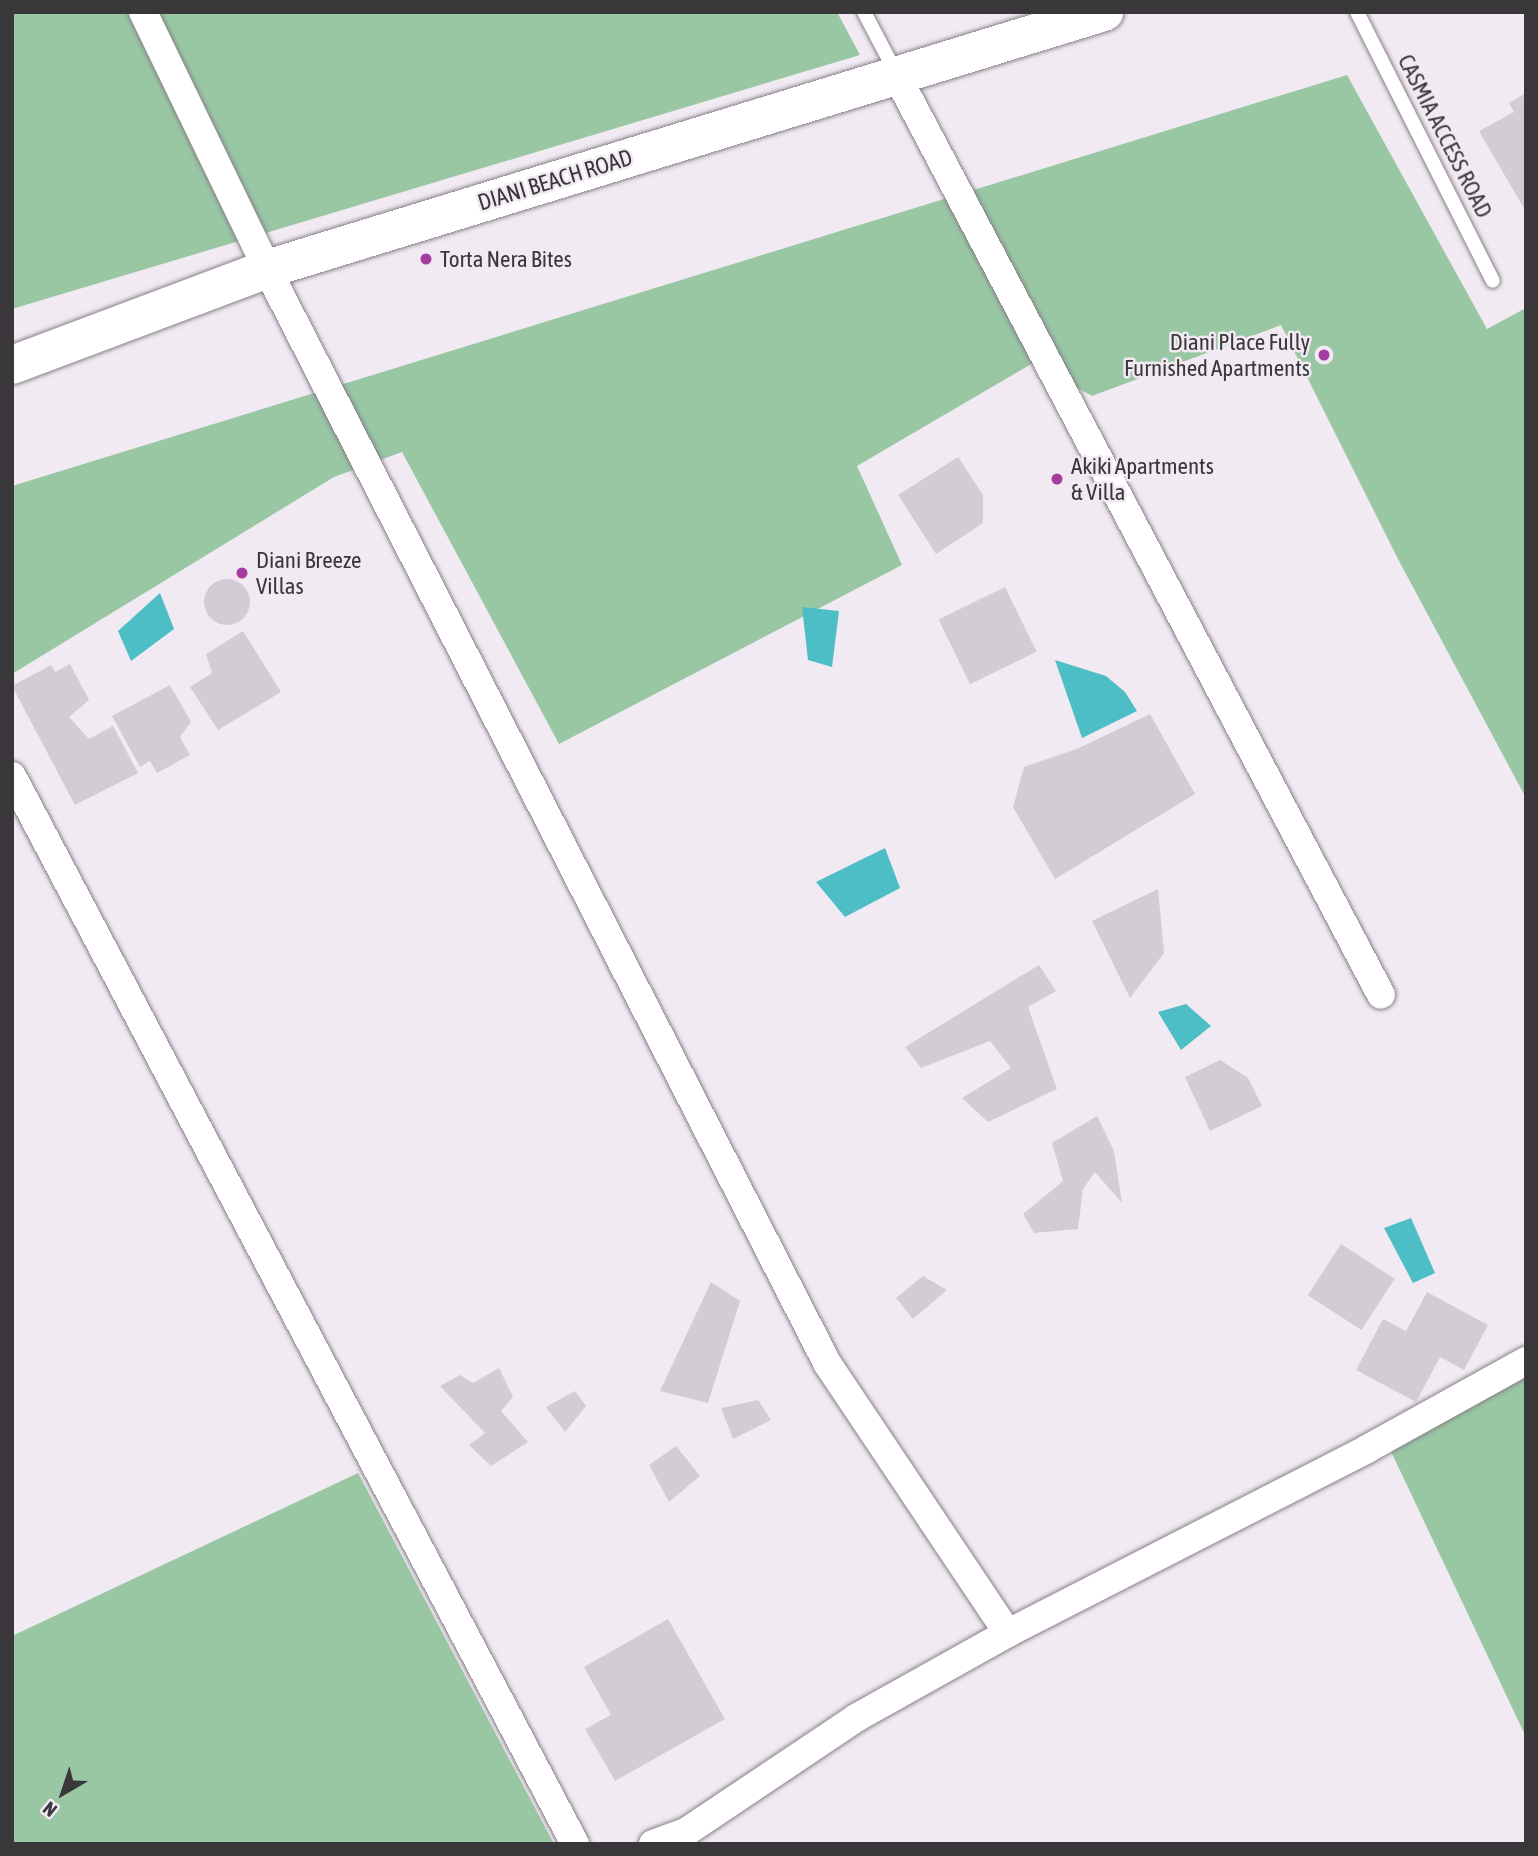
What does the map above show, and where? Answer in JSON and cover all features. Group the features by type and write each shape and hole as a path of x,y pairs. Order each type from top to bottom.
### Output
{"main road":[{"name":"DIANI BEACH ROAD","path":"12,365 267,270 898,78 1104,12"}],"street":[{"path":"143,12 267,270 827,1363 1008,1633"},
{"path":"898,78 1381,995"},
{"path":"12,776 575,1844"},
{"path":"653,1844 686,1832 856,1718 1008,1633 1367,1449 1526,1362"}],"lane":[{"path":"864,12 898,78"},
{"name":"CASMIA ACCESS ROAD","path":"1357,12 1493,281"}],"green space":[{"path":"12,12 837,12 860,55 12,309"},
{"path":"1347,75 1487,329 1526,308 1526,798 1398,559 1281,325 1092,396 1033,363 857,466 902,565 559,744 402,452 334,477 12,674 12,486"},
{"path":"1526,1350 1526,1737 1379,1426"},
{"path":"358,1473 554,1844 12,1844 12,1636"}],"water":[{"path":"160,593 174,629 131,661 118,631"},
{"path":"802,607 839,611 832,667 808,660"},
{"path":"1055,660 1106,676 1125,692 1137,711 1082,738"},
{"path":"885,848 900,888 845,917 816,882"},
{"path":"1186,1004 1211,1026 1181,1050 1158,1012"},
{"path":"1411,1218 1435,1273 1413,1283 1384,1228"}],"building":[{"path":"1526,93 1526,212 1479,131 1514,112 1509,103"},
{"path":"958,457 983,495 983,523 936,554 898,495"},
{"path":"227,579 243,586 250,602 243,618 227,625 211,618 204,602 211,586"},
{"path":"1005,587 1037,652 970,684 938,619"},
{"path":"243,631 281,692 218,730 190,687 212,673 206,654"},
{"path":"70,664 89,700 69,717 89,739 113,726 138,773 75,805 12,686 51,665 55,672"},
{"path":"170,685 191,722 180,737 190,755 157,773 150,761 140,767 112,716"},
{"path":"1150,714 1195,794 1055,879 1013,807 1024,767 1079,748"},
{"path":"1158,889 1164,953 1130,998 1092,921"},
{"path":"1039,965 1056,991 1028,1007 1057,1089 988,1122 962,1098 1011,1068 990,1041 921,1068 905,1047"},
{"path":"1220,1060 1248,1078 1262,1106 1210,1131 1185,1077"},
{"path":"1097,1116 1114,1151 1122,1203 1095,1172 1083,1189 1078,1229 1034,1233 1023,1214 1063,1181 1052,1143"},
{"path":"1341,1244 1395,1279 1361,1330 1308,1295"},
{"path":"923,1276 947,1290 913,1319 896,1298"},
{"path":"711,1282 740,1301 708,1403 660,1391"},
{"path":"1427,1292 1488,1325 1464,1370 1440,1357 1416,1402 1356,1370 1383,1319 1406,1331"},
{"path":"499,1368 513,1397 501,1411 528,1442 491,1466 469,1445 485,1433 440,1386 460,1375 473,1383"},
{"path":"575,1391 586,1406 565,1432 546,1407"},
{"path":"758,1400 771,1420 733,1439 721,1408"},
{"path":"676,1446 700,1476 669,1502 649,1465"},
{"path":"668,1619 725,1719 615,1781 585,1729 611,1715 584,1667"}],"place":[{"name":"Torta Nera Bites","path":"426,259"},
{"name":"Diani Place Fully Furnished Apartments","path":"1324,355"},
{"name":"Akiki Apartments & Villa","path":"1057,479"},
{"name":"Diani Breeze Villas","path":"242,573"}]}
